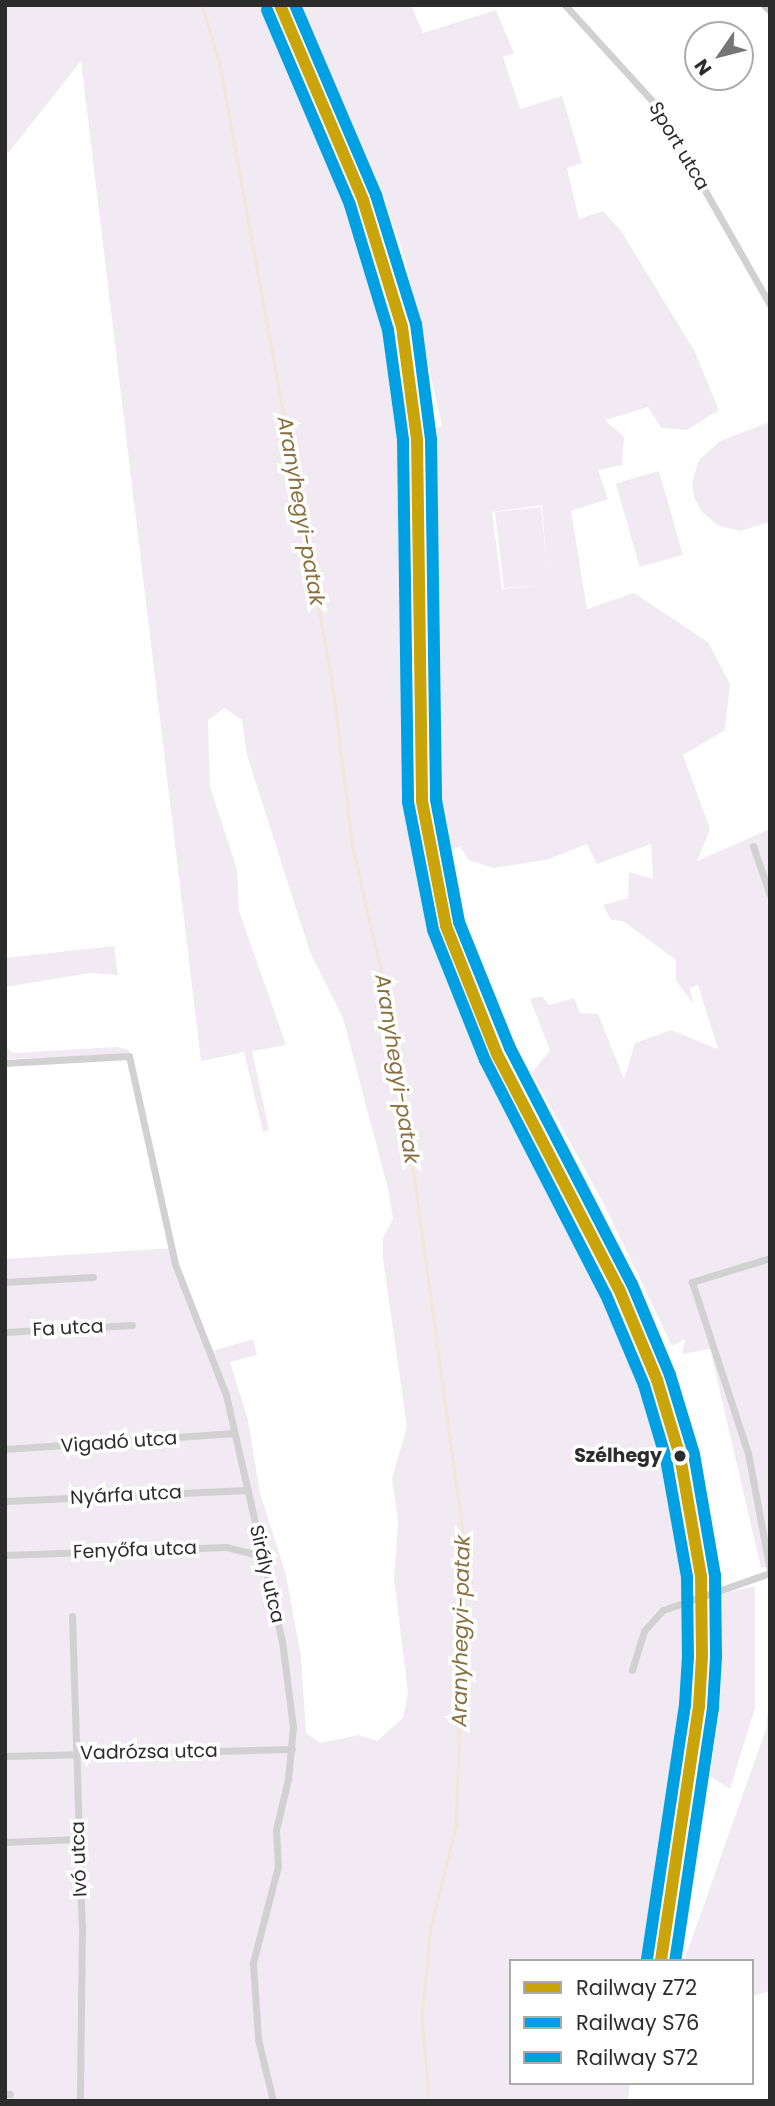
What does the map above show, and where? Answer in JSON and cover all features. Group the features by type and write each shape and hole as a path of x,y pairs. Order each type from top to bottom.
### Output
{"street":[{"name":"Sport utca","path":"565,5 657,106 770,305"},
{"path":"766,5 770,9"},
{"path":"753,846 770,895"},
{"name":"Sirály utca","path":"5,1063 129,1056 175,1264 226,1395 290,1684 292,1749 276,1830 278,1867 253,1963 258,2039 273,2101"},
{"path":"632,1670 644,1631 663,1610 770,1572 748,1452 692,1282 770,1258"},
{"path":"5,1282 93,1277"},
{"name":"Fa utca","path":"5,1332 132,1325"},
{"name":"Vigadó utca","path":"5,1449 233,1433"},
{"name":"Nyárfa utca","path":"5,1501 248,1490"},
{"name":"Fenyőfa utca","path":"5,1555 226,1547 263,1556"},
{"name":"Ivó utca","path":"72,1616 78,1839 80,2101"},
{"name":"Vadrózsa utca","path":"5,1756 292,1749"},
{"path":"5,1842 78,1839"}],"shaded area":[{"path":"5,5 268,5 386,307 406,402 409,462 406,755 414,827 446,969 491,1073 621,1323 670,1455 679,1499 678,1547 693,1620 690,1708 648,1959 509,1959 509,2085 630,2085 628,2101 5,2101 5,1259 172,1248 210,1352 253,1339 257,1355 230,1362 248,1420 260,1493 286,1575 301,1657 306,1733 321,1743 359,1735 377,1741 403,1718 408,1693 394,1579 398,1521 392,1478 407,1427 383,1259 383,1238 393,1219 388,1189 343,1018 310,952 247,755 242,720 224,708 208,720 210,787 237,869 239,911 286,1045 252,1051 269,1130 263,1132 244,1052 201,1061 81,61 5,157"},
{"path":"299,5 411,5 423,33 496,10 514,53 503,57 520,109 562,96 582,163 567,168 579,219 603,211 621,231 694,350 719,410 687,430 661,428 648,407 605,420 624,437 622,465 598,470 608,499 571,511 587,609 634,593 708,642 730,684 725,730 683,755 710,829 697,861 770,829 770,1565 761,1568 710,1349 682,1354 685,1339 672,1346 604,1204 532,1073 550,1050 530,999 542,996 549,1005 574,998 580,1013 598,1014 624,1079 635,1043 671,1030 718,1049 698,985 690,988 693,1003 676,981 676,960 623,921 611,920 603,905 628,898 629,872 653,879 651,844 597,864 587,844 546,860 493,868 469,860 460,847 443,850 431,769 437,544 430,430 442,426 404,255 379,186","holes":["542,505 547,569 541,507 495,512 504,588 549,585 502,589 492,512"]},
{"path":"770,422 770,522 741,531 719,526 701,511 694,497 692,482 699,460 720,441"},
{"path":"659,471 683,555 640,567 616,483"},
{"path":"114,946 118,975 90,973 5,987 5,958"},
{"path":"5,1047 14,1053 117,1047 129,1050 129,1056 5,1059"},
{"path":"755,1586 755,1708 730,1789 710,1776 720,1705 722,1638 716,1595"},
{"path":"770,1689 770,1991 754,1995 754,1959 685,1959 766,1729"}],"waterway":[{"name":"Aranyhegyi-patak","path":"202,5 220,64 333,686 353,848 394,1027 466,1555 456,1826 431,1928 422,2016 429,2101"}],"rail line":[{"name":"Z72","path":"280,5 363,200 402,327 417,439 422,801 446,926 497,1054 619,1289 657,1380 680,1456 701,1576 702,1656 699,1706 661,1959"},
{"name":"S72","path":"295,5 376,195 416,324 431,439 436,800 459,922 510,1048 632,1284 670,1375 694,1454 715,1575 716,1657 713,1708 675,1959"},
{"name":"S76","path":"267,10 350,205 388,330 403,440 408,802 433,930 485,1060 606,1295 644,1385 666,1459 687,1577 688,1656 685,1705 647,1959"}],"place":[{"name":"Szélhegy","path":"680,1456"}]}
